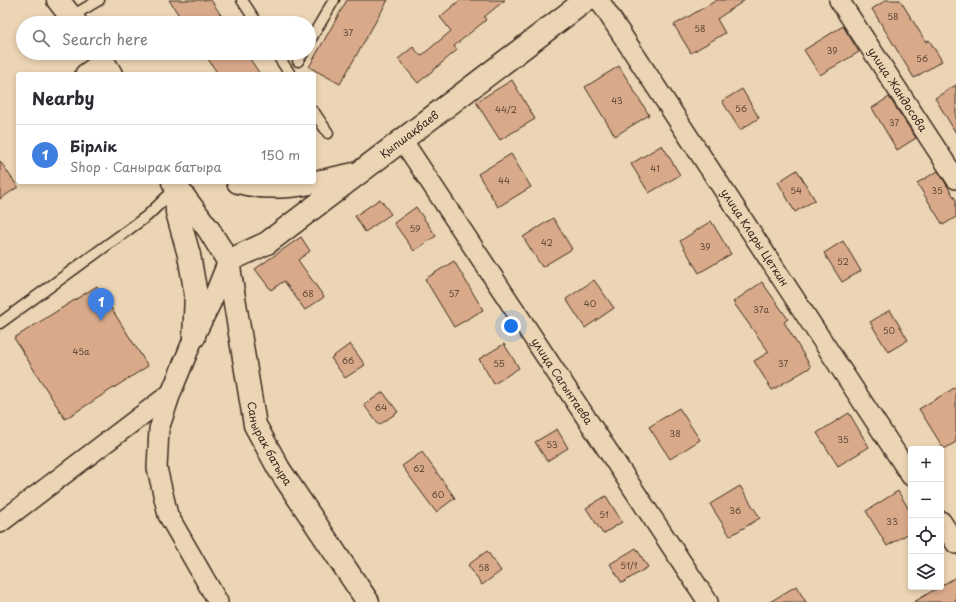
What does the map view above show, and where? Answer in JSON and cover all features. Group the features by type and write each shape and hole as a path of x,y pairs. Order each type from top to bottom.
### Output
{"street":[{"path":"58,0 71,16"},
{"name":"Қыпшақбаев","path":"228,261 267,243 403,141 586,0"},
{"name":"улица Клары Цеткин","path":"599,0 908,471"},
{"name":"улица Жандосова","path":"839,0 956,179"},
{"path":"88,72 104,63"},
{"name":"улица Сагынтаева","path":"403,141 708,602"},
{"path":"316,182 360,173"},
{"path":"245,184 252,186 305,184"},
{"path":"174,185 208,230 228,261 211,303 194,337 171,394 159,429 157,468 168,515 218,602"},
{"path":"174,185 177,212 189,255 196,295 194,337"},
{"name":"Санырак батыра","path":"228,261 255,425 279,469 368,602"},
{"path":"0,523 171,394"},
{"path":"944,526 956,544"}],"lane":[{"path":"79,16 99,0"},
{"path":"242,0 252,16"},
{"path":"316,30 334,0"},
{"path":"281,60 289,72"},
{"path":"316,115 328,133"},
{"path":"0,323 148,216 174,185"}],"building":[{"path":"169,0 211,0 221,16 179,16"},
{"path":"347,0 388,0 340,84 309,67 313,60 316,60 316,55"},
{"path":"460,0 505,0 484,17 486,20 454,46 457,50 418,83 398,59 413,47 421,56 451,31 440,17"},
{"path":"717,0 745,0 717,19 725,33 691,53 674,25"},
{"path":"886,0 900,0 926,42 929,40 942,61 914,78 872,9"},
{"path":"843,26 859,52 820,75 804,50"},
{"path":"209,60 251,60 259,72 217,72"},
{"path":"619,66 649,115 615,136 585,87"},
{"path":"512,80 535,119 500,140 476,102"},
{"path":"956,85 956,133 935,98"},
{"path":"742,89 759,118 740,130 722,101"},
{"path":"889,97 916,138 897,150 872,108"},
{"path":"662,145 680,175 649,193 631,164"},
{"path":"511,154 531,187 498,207 478,174"},
{"path":"0,161 18,187 0,199"},
{"path":"797,170 815,200 795,212 778,182"},
{"path":"938,171 956,200 956,217 943,225 917,183"},
{"path":"380,199 391,214 365,232 355,216"},
{"path":"416,207 436,236 414,251 394,223"},
{"path":"553,218 572,249 542,267 523,237"},
{"path":"711,221 731,254 699,273 680,241"},
{"path":"301,237 310,251 298,260 324,297 305,310 284,281 271,290 255,269"},
{"path":"843,241 861,271 842,282 824,253"},
{"path":"454,261 483,310 454,327 425,279"},
{"path":"594,280 614,308 585,328 566,299"},
{"path":"762,282 788,319 784,322 811,367 772,390 754,361 769,352 733,302"},
{"path":"97,286 148,366 65,419 14,338"},
{"path":"890,310 908,340 888,352 870,322"},
{"path":"350,344 365,365 345,378 331,358"},
{"path":"504,344 519,368 494,384 479,359"},
{"path":"956,387 956,442 944,449 944,446 942,446 919,409"},
{"path":"383,392 398,412 379,425 364,405"},
{"path":"679,408 700,440 670,459 649,427"},
{"path":"849,413 869,447 838,466 817,433"},
{"path":"557,429 568,448 547,461 535,442"},
{"path":"422,452 455,498 436,512 402,466"},
{"path":"740,486 760,518 730,536 710,504"},
{"path":"898,491 908,508 908,534 887,546 866,511"},
{"path":"606,496 622,522 603,534 586,508"},
{"path":"636,548 648,567 622,583 610,564"},
{"path":"487,551 501,571 482,585 468,565"},
{"path":"956,577 956,602 914,602 934,590 944,590 944,584"},
{"path":"796,586 806,602 770,602"}],"place":[{"name":"Бірлік","path":"101,321"}]}
